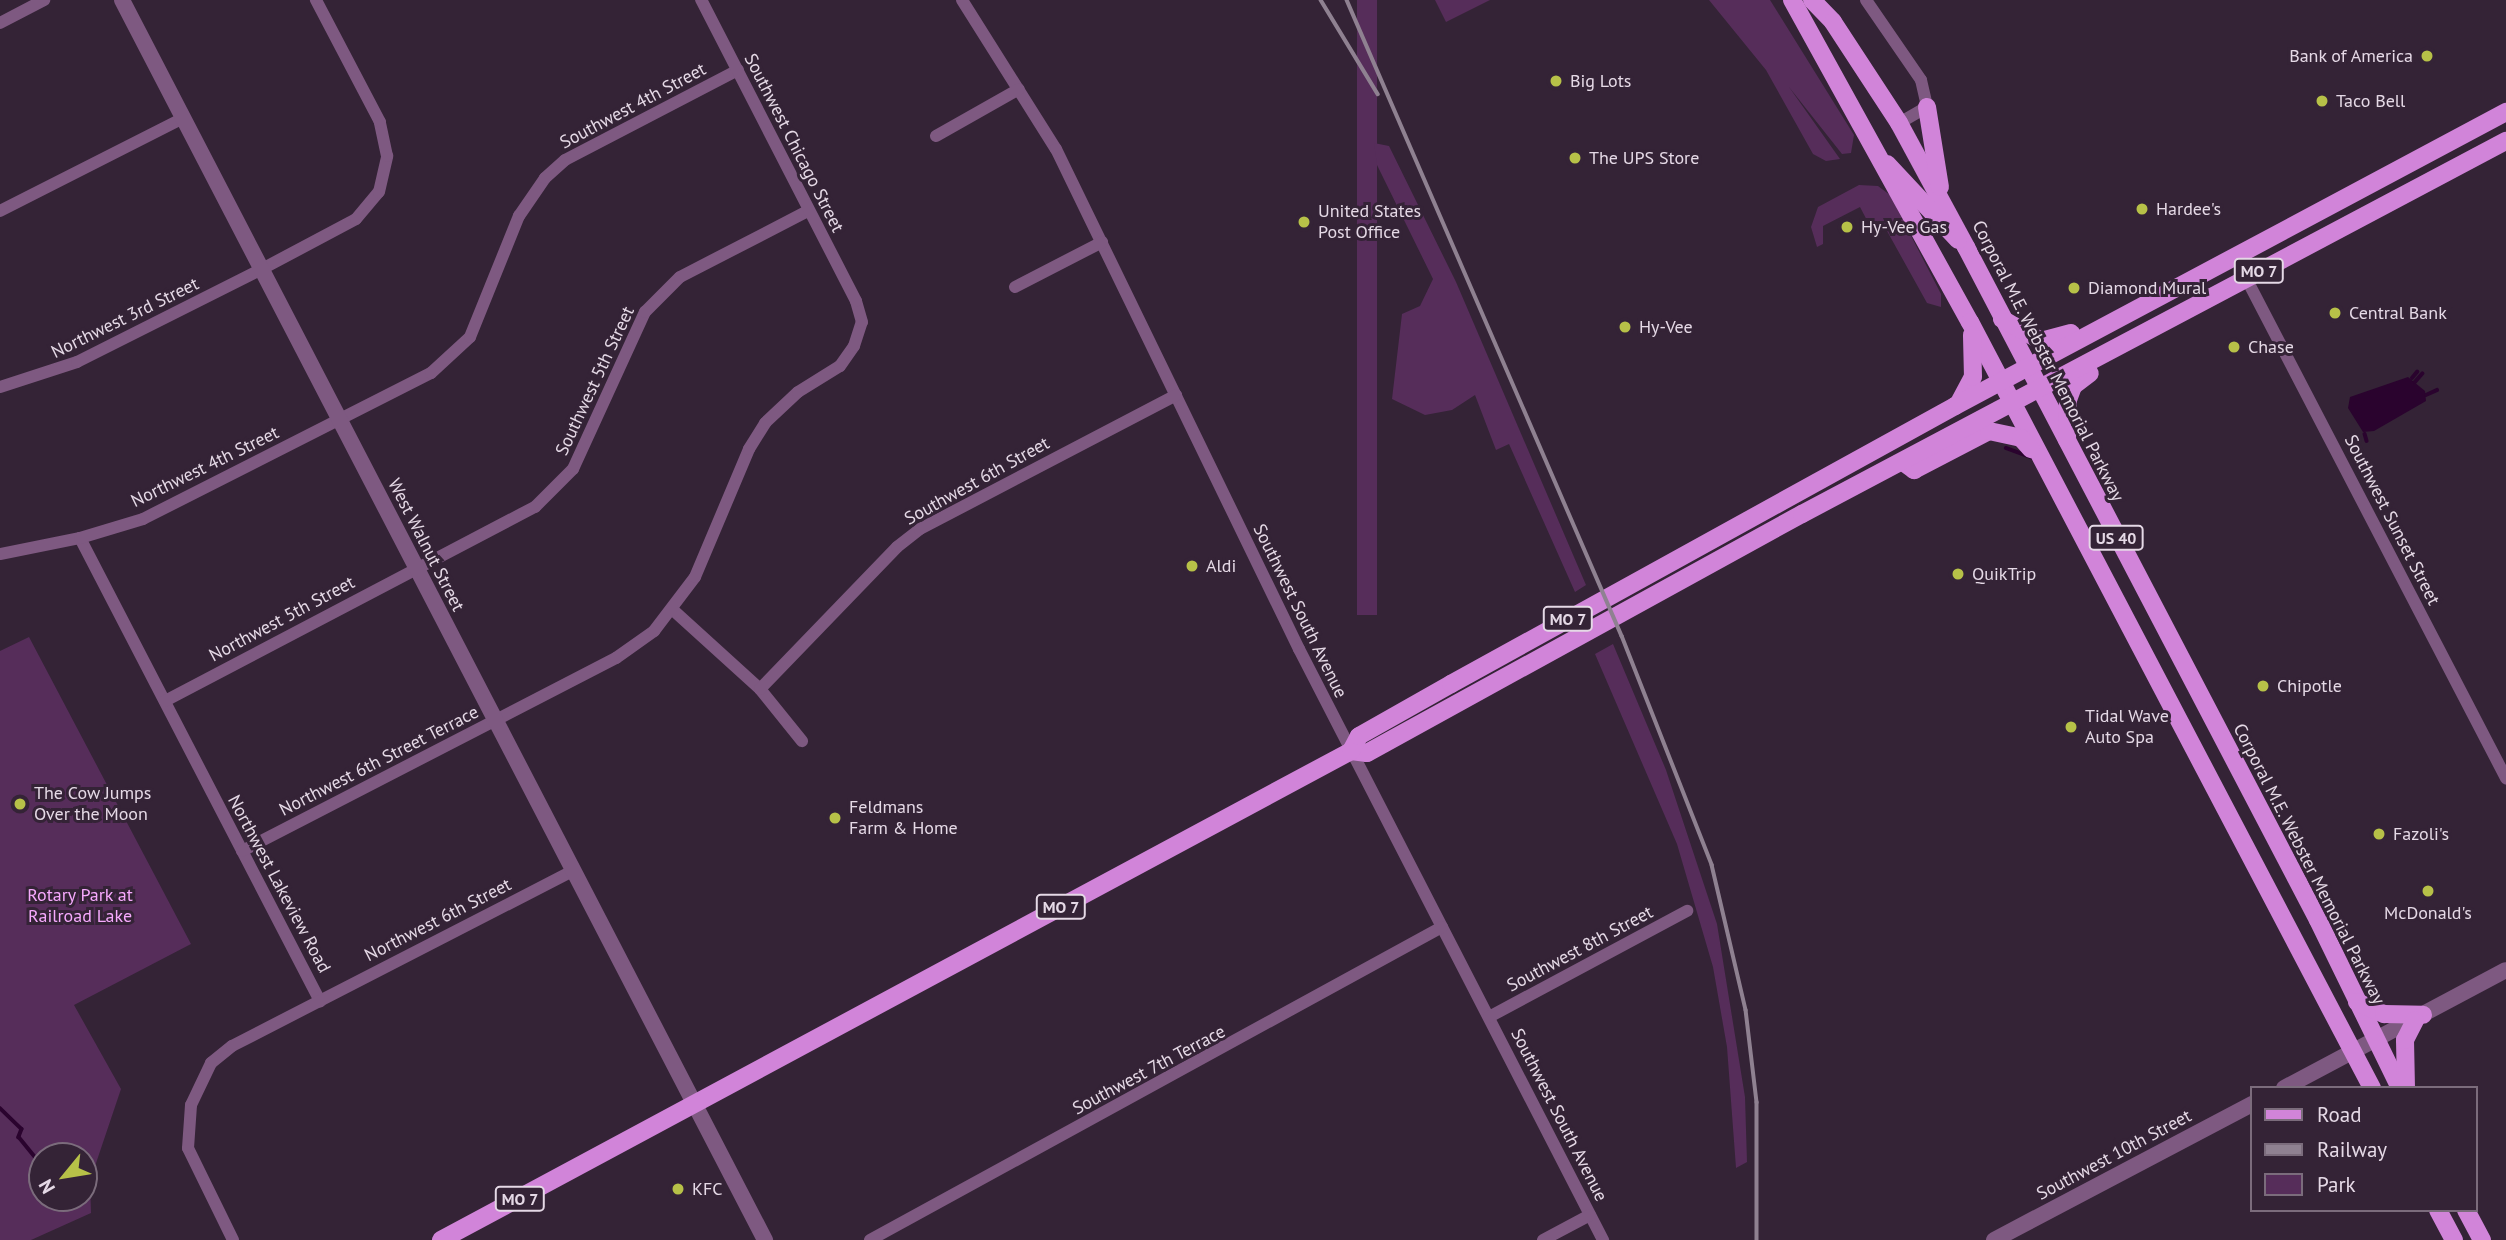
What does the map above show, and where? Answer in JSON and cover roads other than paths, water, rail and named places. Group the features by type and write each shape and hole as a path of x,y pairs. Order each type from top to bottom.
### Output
{"main road":[{"name":"US 40","path":"1792,0 1970,321 2371,1086"},
{"name":"Corporal M.E. Webster Memorial Parkway","path":"1812,0 1833,22 1899,123 1966,247 2026,369 2399,1086"},
{"path":"1927,107 1938,179 1951,220"},
{"name":"MO 7","path":"441,1240 696,1106 1350,751 1359,736 1439,690 2001,381 2506,112"},
{"name":"MO 7","path":"1350,751 1367,753 1903,462 2506,141"},
{"path":"1878,157 1966,247"},
{"path":"2246,278 2253,263 2299,230 2311,215"},
{"path":"2000,318 2028,337 2052,341 2106,314 2122,317"},
{"path":"1955,406 1973,377 1970,321"},
{"path":"2068,447 2066,408 2071,390 2120,348"},
{"path":"1903,462 1914,470 1989,431 1999,431 2021,438 2045,467"},
{"path":"2357,1002 2384,1014 2419,1018 2405,1040 2406,1086"},
{"path":"2439,1212 2454,1240"},
{"path":"2467,1212 2482,1240"}],"street":[{"path":"0,23 44,0"},
{"name":"West Walnut Street","path":"122,0 765,1240"},
{"name":"Northwest 3rd Street","path":"0,387 34,380 77,362 262,269 356,219 379,192 387,156 382,134 316,0"},
{"name":"Southwest Chicago Street","path":"701,0 856,301"},
{"name":"Southwest South Avenue","path":"962,0 1056,149 1350,751 1603,1240"},
{"path":"1866,0 1921,80 1927,107 1899,123"},
{"name":"Southwest 4th Street","path":"339,419 431,373 454,355 483,313 519,215 555,169 737,70"},
{"path":"936,136 1019,89"},
{"path":"0,211 183,118"},
{"name":"Southwest 5th Street","path":"416,569 517,519 555,489 573,469 645,312 680,277 808,211"},
{"path":"1015,287 1102,242"},
{"name":"Southwest Sunset Street","path":"2246,278 2506,778"},
{"name":"Northwest 6th Street Terrace","path":"242,851 617,658 673,610 695,577 749,449 765,423 785,401 840,366 854,346 862,322 856,301"},
{"name":"Southwest 6th Street","path":"760,689 920,528 1176,395"},
{"name":"Northwest 4th Street","path":"0,554 80,538 169,507 339,419"},
{"name":"Northwest Lakeview Road","path":"80,538 320,1001 232,1046 211,1063 197,1084 191,1105 188,1148 233,1240"},
{"name":"Northwest 5th Street","path":"164,701 416,569"},
{"path":"673,610 760,689 803,741"},
{"name":"Northwest 6th Street","path":"320,1001 573,871"},
{"name":"Southwest 8th Street","path":"1489,1017 1687,911"},
{"name":"Southwest 7th Terrace","path":"870,1240 1442,927"},
{"path":"2288,1086 2506,970"},
{"name":"Southwest 10th Street","path":"1994,1240 2250,1105"},
{"path":"1543,1240 1590,1215"}],"waterway":[{"path":"2412,378 2417,372"},
{"path":"2415,382 2422,374"},
{"path":"2426,395 2437,390"},
{"path":"2365,434 2367,441"},
{"path":"2006,448 2031,457"},
{"path":"0,1108 22,1129 19,1137 28,1148"}],"railway":[{"path":"1321,0 1378,94"},
{"path":"1347,0 1622,636 1712,865 1746,1010 1757,1102 1757,1240"}],"place":[{"name":"Bank of America","path":"2427,56"},
{"name":"Big Lots","path":"1556,81"},
{"name":"Taco Bell","path":"2322,101"},
{"name":"The UPS Store","path":"1575,158"},
{"name":"Hardee's","path":"2142,209"},
{"name":"United States Post Office","path":"1304,222"},
{"name":"Hy-Vee Gas","path":"1847,227"},
{"name":"Diamond Mural","path":"2074,288"},
{"name":"Central Bank","path":"2335,313"},
{"name":"Hy-Vee","path":"1625,327"},
{"name":"Chase","path":"2234,347"},
{"name":"Aldi","path":"1192,566"},
{"name":"QuikTrip","path":"1958,574"},
{"name":"Chipotle","path":"2263,686"},
{"name":"Tidal Wave Auto Spa","path":"2071,727"},
{"name":"The Cow Jumps Over the Moon","path":"20,804"},
{"name":"Feldmans Farm & Home","path":"835,818"},
{"name":"Fazoli's","path":"2379,834"},
{"name":"McDonald's","path":"2428,891"},
{"name":"KFC","path":"678,1189"}],"park label":[{"name":"Rotary Park at Railroad Lake","path":"80,906"}]}
